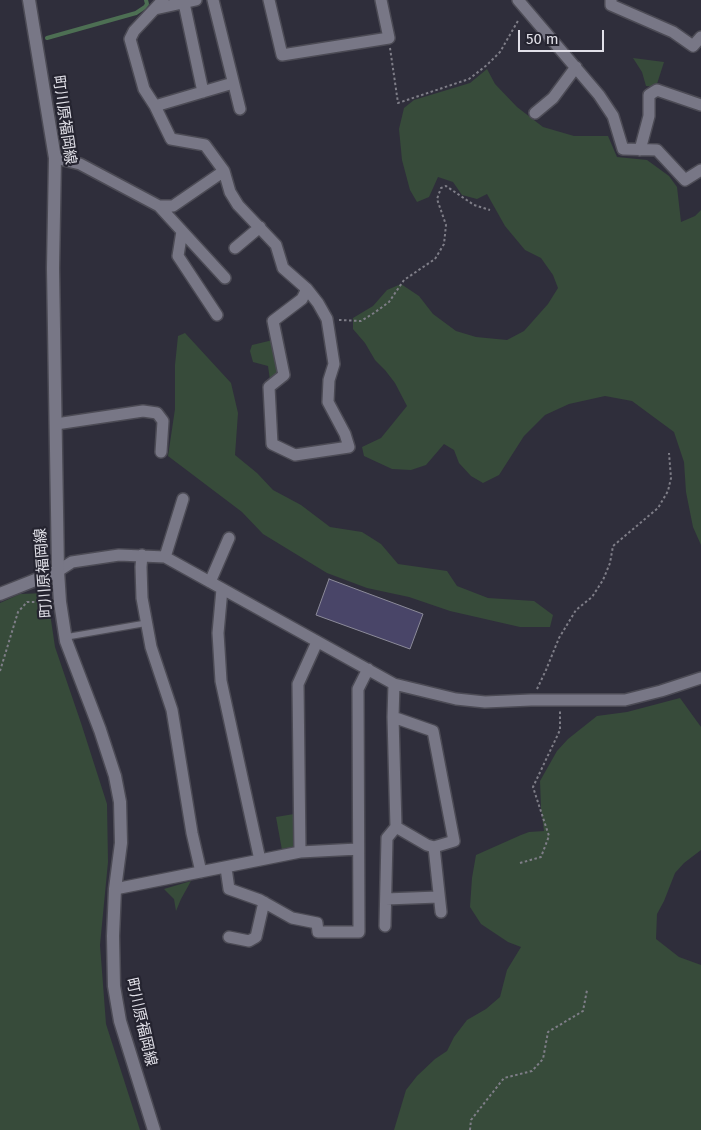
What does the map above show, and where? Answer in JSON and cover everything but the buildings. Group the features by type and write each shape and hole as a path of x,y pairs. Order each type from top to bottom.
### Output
{"main road":[{"name":"町川原福岡線","path":"30,0 55,158 53,268 60,602 66,636 115,776 120,802 121,844 115,889 112,936 114,986 120,1020 154,1130"},
{"path":"0,594 58,571"}],"street":[{"path":"164,0 134,30 130,40 144,89 155,106 171,139 205,145 224,171 230,192 238,205 276,245 283,268 307,289 327,319 334,364 329,380 328,402 345,434 350,448 294,455 272,444 270,387 284,375 273,321 302,299 307,289"},
{"path":"155,9 196,0"},
{"path":"213,0 240,109"},
{"path":"269,0 282,55 389,38 381,0"},
{"path":"611,0 611,5 674,32 693,46 701,38"},
{"path":"184,3 203,92"},
{"path":"522,4 599,94 613,116 623,149 657,150 685,180 701,170"},
{"path":"535,113 552,98 576,68"},
{"path":"155,106 233,82"},
{"path":"640,150 650,116 649,95 657,90 701,105"},
{"path":"55,158 80,164 159,206 226,278"},
{"path":"159,206 173,206 224,171"},
{"path":"235,248 260,227"},
{"path":"182,231 178,256 217,315"},
{"path":"56,424 143,411 157,413 163,420 161,452"},
{"path":"165,557 183,499"},
{"path":"210,582 229,538"},
{"path":"58,571 72,562 119,555 165,557 394,684 456,699 486,702 625,700 701,678"},
{"path":"142,555 142,598 151,647 172,710 192,833 201,872"},
{"path":"222,589 218,633 221,681 260,860"},
{"path":"300,852 298,684 317,642"},
{"path":"226,868 229,889 264,902 292,918 317,923 318,932 359,932 358,690 368,669"},
{"path":"385,926 387,838 396,827 394,684"},
{"path":"393,717 433,731 454,841 434,847 427,846 396,827"},
{"path":"434,847 441,912"},
{"path":"115,889 300,852 358,849"},
{"path":"386,899 438,897"},
{"path":"229,937 249,941 256,938 264,902"}],"lane":[{"path":"66,636 147,623"}],"path":[{"path":"389,38 398,103 469,79 487,65 500,52 522,4"},
{"path":"327,319 360,320 389,302 404,280 435,259 444,244 446,225 437,199 441,188 446,186 474,204 490,210"},
{"path":"531,700 559,638 576,610 592,597 603,580 614,546 658,508 668,491 671,478 669,453"},
{"path":"0,671 18,612 27,602 60,602"},
{"path":"520,863 541,856 549,836 533,787 560,730 560,700"},
{"path":"470,1130 472,1120 504,1078 532,1071 542,1059 548,1032 583,1011 588,990"}],"green space":[{"path":"633,58 664,62 656,87 646,86 642,72"},
{"path":"487,69 495,84 517,107 543,127 574,136 608,136 617,157 647,160 669,176 677,187 681,222 695,216 701,210 701,545 693,527 686,492 684,462 674,432 632,401 605,396 569,404 545,415 524,436 499,475 483,483 471,476 459,463 454,450 444,444 426,465 411,470 392,469 364,456 362,447 381,438 407,406 395,383 375,360 365,343 353,329 353,318 373,306 387,290 401,284 419,296 433,314 456,331 476,337 507,340 524,331 548,304 558,288 553,275 541,258 525,250 505,226 487,194 477,199 462,195 453,182 438,177 429,197 417,202 410,190 402,160 399,129 404,108 414,100 470,83"},
{"path":"185,333 231,383 238,413 235,455 257,473 273,490 301,505 330,527 362,532 381,544 398,564 447,571 457,586 488,598 534,601 553,615 550,627 520,627 450,611 409,597 367,588 327,573 263,534 242,512 168,456 175,409 175,365 178,336"},
{"path":"273,340 280,369 270,380 268,366 253,362 250,351 252,345"},
{"path":"47,593 55,647 107,804 108,862 100,945 106,1024 140,1130 0,1130 0,603 20,594"},
{"path":"680,698 701,727 701,850 684,863 675,873 657,914 656,939 679,957 701,965 701,1130 394,1130 406,1090 417,1076 435,1059 447,1051 454,1037 467,1020 486,1009 500,997 507,970 521,947 508,942 481,924 470,907 476,855 529,832 544,831 540,781 557,751 568,739 597,716 627,712"},
{"path":"294,814 295,847 282,850 276,817"},
{"path":"191,881 176,911 174,899 164,889"}],"waterway":[{"path":"47,38 136,13 145,7 147,4 146,0"}]}
